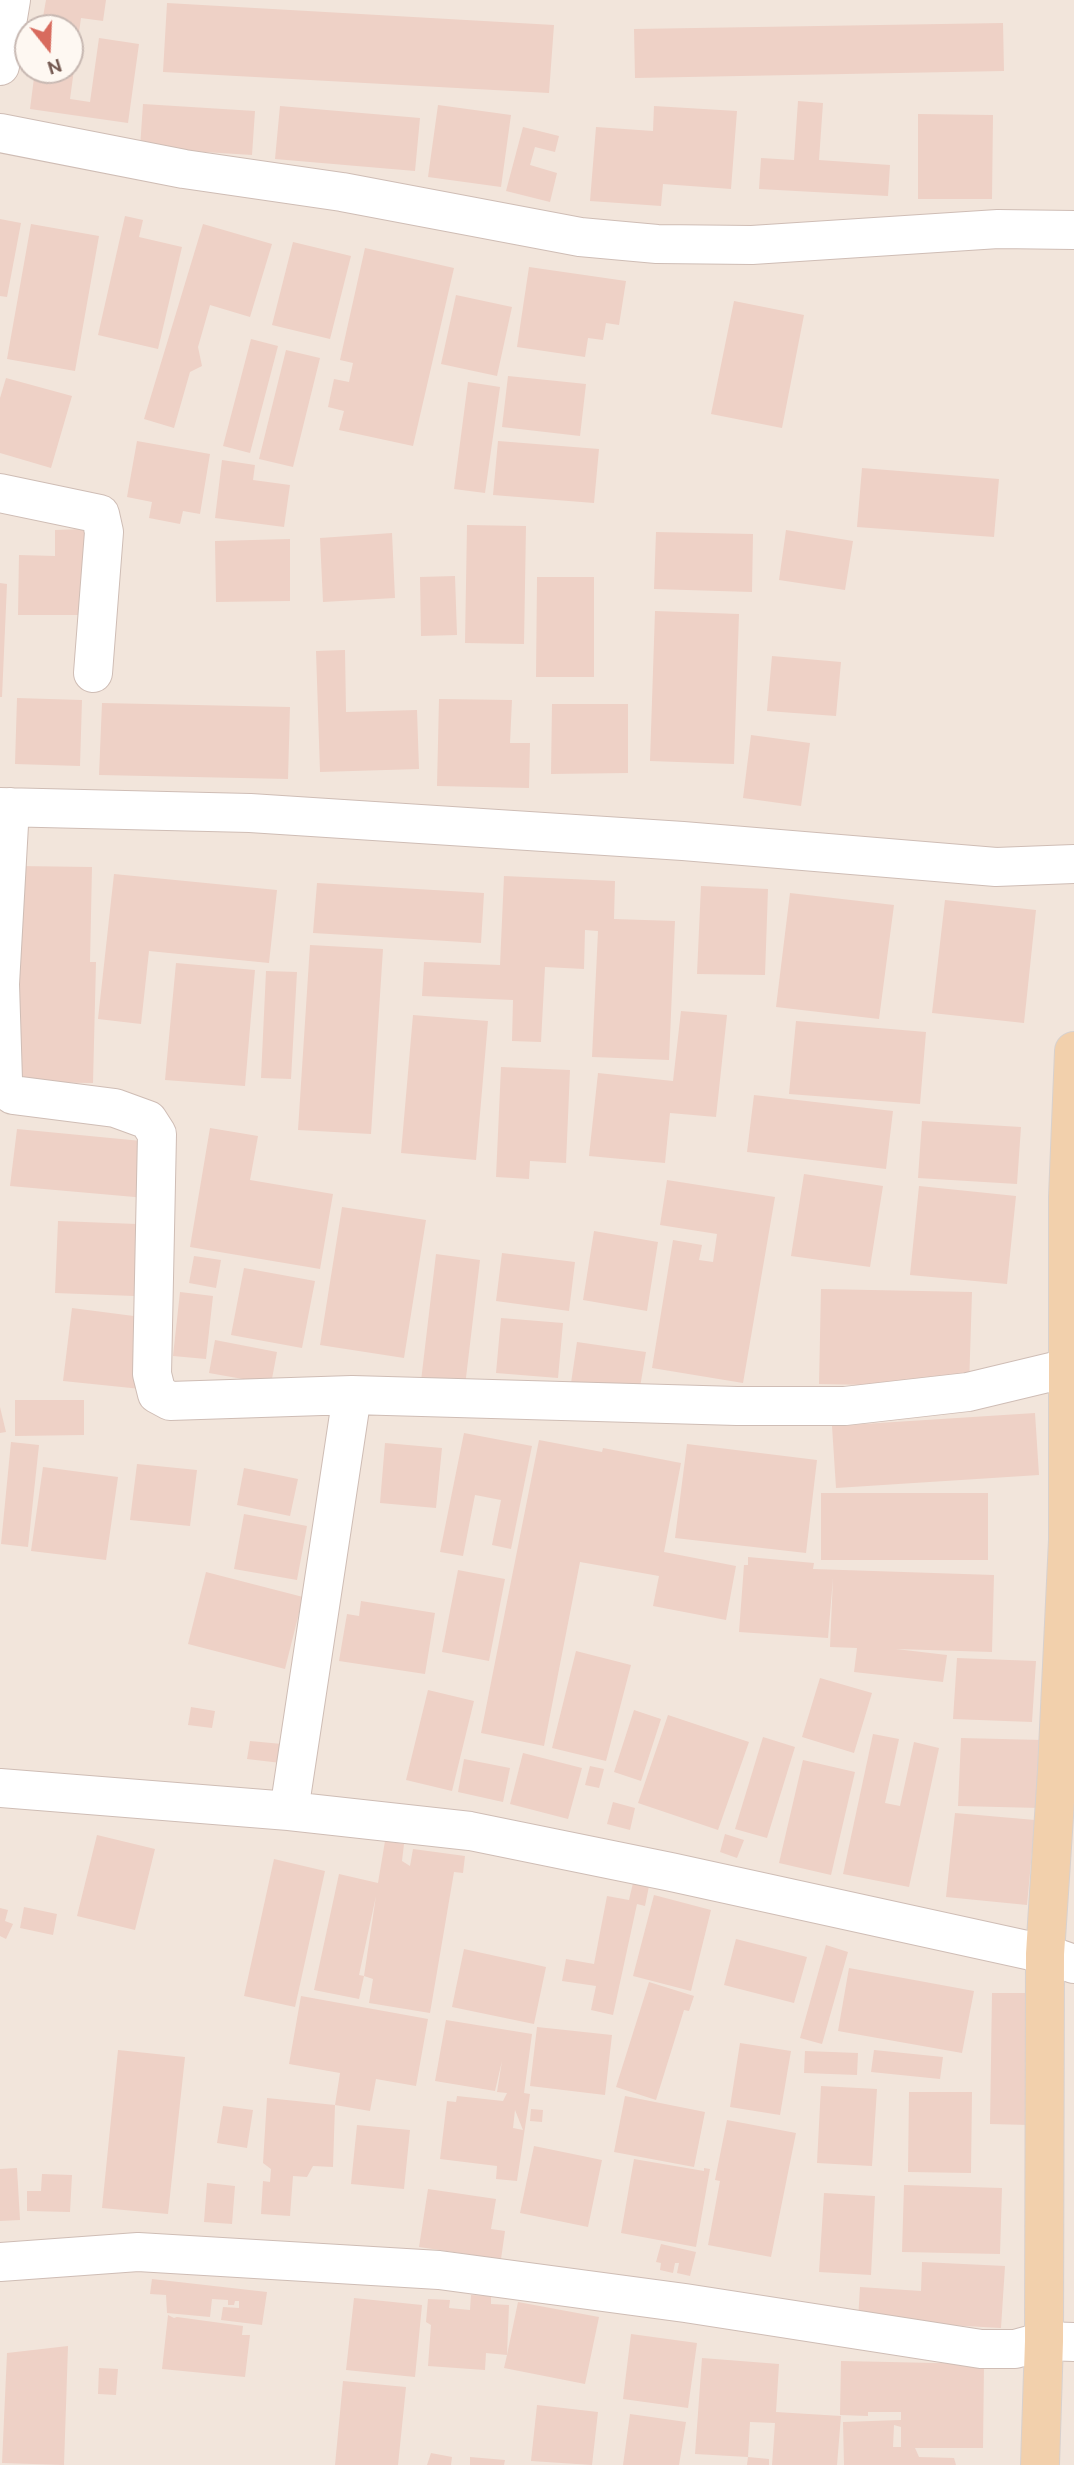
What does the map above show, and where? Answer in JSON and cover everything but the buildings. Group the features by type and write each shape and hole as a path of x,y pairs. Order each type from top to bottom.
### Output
{"main road":[{"path":"1040,2465 1059,2342 1060,1959 1057,1770 1071,1540 1068,1197 1074,1051"}],"street":[{"path":"0,66 11,0"},
{"path":"0,133 184,169 342,192 580,237 657,244 752,244 998,229 1074,230"},
{"path":"0,493 100,514 104,532 93,673"},
{"path":"1068,1368 968,1392 845,1406 737,1406 352,1395 170,1401 157,1394 152,1374 157,1134 148,1120 115,1108 13,1095 6,1089 3,1080 0,984 5,807 250,813 669,840 996,867 1074,864"},
{"path":"289,1811 352,1395"},
{"path":"0,1788 289,1811 470,1831 671,1872 1060,1959"},
{"path":"0,2262 138,2252 439,2270 685,2303 981,2349 1015,2349 1059,2342"}],"shaded area":[{"path":"0,0 1074,0 1074,2465 0,2465"}]}
